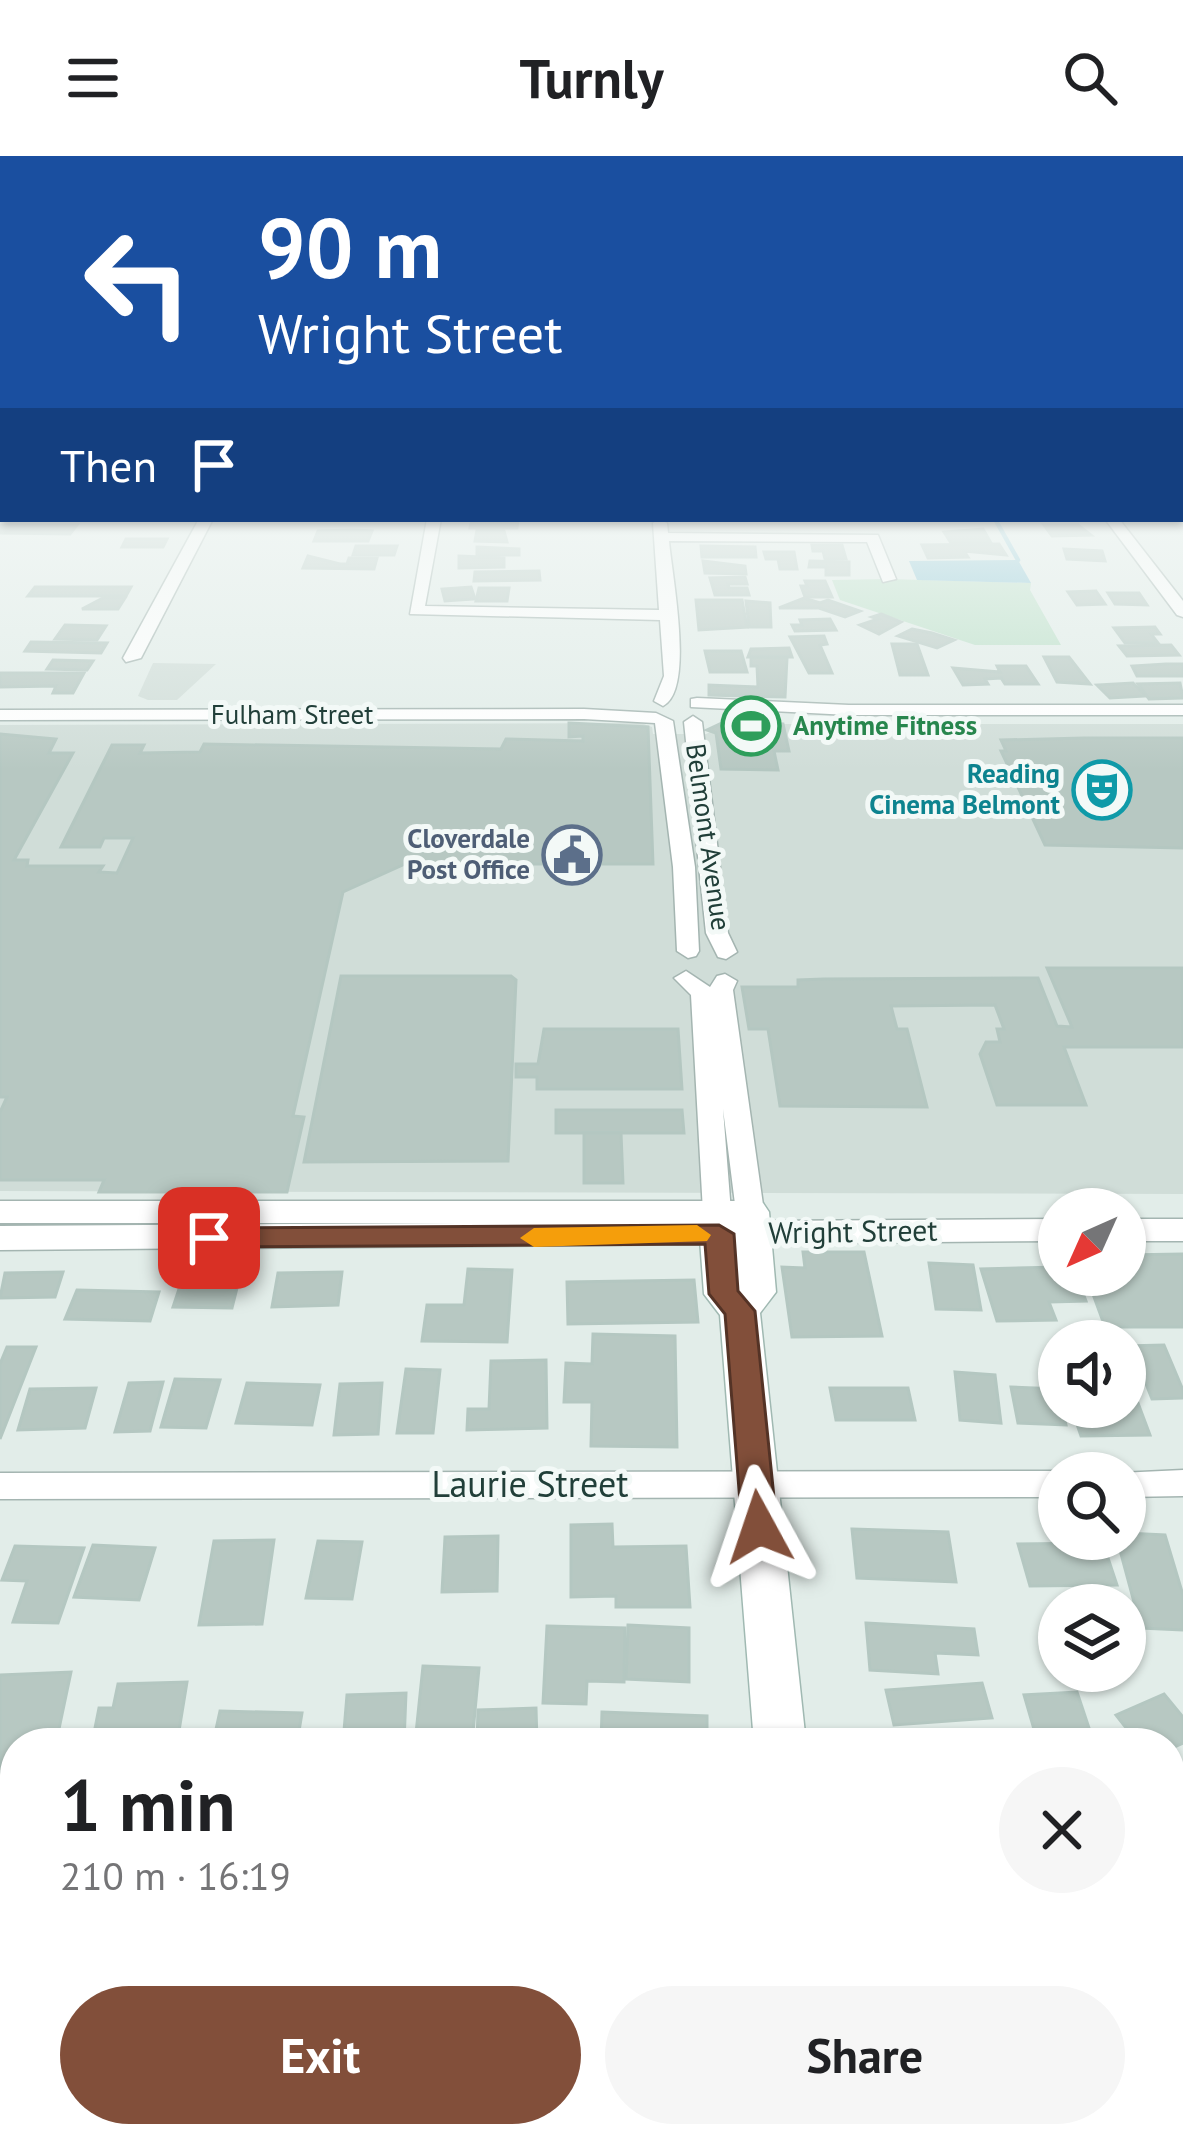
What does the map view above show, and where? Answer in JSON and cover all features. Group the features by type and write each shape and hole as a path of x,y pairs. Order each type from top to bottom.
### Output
{"main road":[{"name":"Belmont Avenue","path":"735,1223 724,1294 740,1311 779,1728"}],"street":[{"path":"132,658 171,584"},
{"path":"421,584 416,611 668,615"},
{"name":"Belmont Avenue","path":"666,584 673,676 660,711 684,866 687,965 703,993 735,1223"},
{"path":"1167,584 1183,612"},
{"name":"Belmont Avenue","path":"673,676 697,710 716,934 741,969 721,990 735,1223"},
{"path":"697,710 1183,710"},
{"name":"Belmont Avenue","path":"660,711 697,710"},
{"name":"Fulham Street","path":"0,715 660,711"},
{"name":"Belmont Avenue","path":"687,965 726,952"},
{"path":"687,965 725,981"},
{"name":"Wright Street","path":"0,1212 1038,1230"},
{"name":"Wright Street","path":"0,1238 1038,1216"},
{"path":"1146,1216 1183,1216"},
{"path":"1146,1230 1183,1230"},
{"name":"Laurie Street","path":"0,1486 1038,1484"},
{"path":"1146,1484 1183,1484"}],"shaded area":[{"path":"153,663 216,664 177,700 148,700 138,696"},
{"path":"641,723 652,727 653,734 706,734 727,724 1183,724 1183,1194 1146,1194 1146,1188 1038,1188 1038,1194 0,1191 0,725"}],"green space":[{"path":"834,584 1031,584 1061,645 975,645 840,600"}],"building":[{"path":"712,584 747,584 728,584 729,588 747,588 749,595 715,595"},
{"path":"826,584 832,597 805,597 801,586"},
{"path":"35,587 131,587 126,596 28,596"},
{"path":"471,587 475,599 445,601 442,589"},
{"path":"479,588 509,588 507,601 476,601"},
{"path":"1096,591 1105,604 1077,605 1068,592"},
{"path":"1108,593 1139,593 1147,605 1115,604"},
{"path":"103,598 125,598 118,609 82,609"},
{"path":"804,598 860,611 845,617 819,608 779,608"},
{"path":"696,600 742,600 747,627 699,630"},
{"path":"746,601 770,603 771,627 749,627"},
{"path":"881,614 901,622 879,634 860,625 878,619 872,617"},
{"path":"830,619 836,630 795,631 792,625 802,625 800,620"},
{"path":"65,625 106,626 97,640 55,639"},
{"path":"1155,627 1160,634 1151,634 1158,643 1125,643 1114,628"},
{"path":"912,629 954,640 937,648 898,636"},
{"path":"824,636 827,644 820,645 832,673 809,673 790,637"},
{"path":"31,642 107,643 101,653 25,651"},
{"path":"892,644 917,644 928,675 900,675"},
{"path":"1171,645 1179,655 1127,656 1119,646"},
{"path":"789,648 792,657 748,657 751,649"},
{"path":"705,651 741,651 747,672 710,672"},
{"path":"751,657 787,658 785,697 709,695 709,685 758,687 757,666 751,666"},
{"path":"1044,657 1069,657 1090,684 1057,682"},
{"path":"53,660 93,661 87,670 47,669"},
{"path":"1183,664 1183,676 1137,676 1132,666"},
{"path":"997,666 1026,666 1038,684 1005,684 1001,678 963,685 953,668 1000,672"},
{"path":"0,673 84,673 73,693 53,693 56,686 0,687"},
{"path":"1133,683 1146,696 1110,698 1097,685"},
{"path":"1180,683 1183,698 1149,699 1138,684"},
{"path":"726,721 783,724 789,751 774,751 778,770 721,769 716,733 707,730"},
{"path":"569,723 648,727 653,864 405,864 343,892 293,1116 304,1117 287,1192 99,1192 104,1180 0,1180 0,1112 7,1097 0,1097 0,734 56,739 49,753 73,753 14,860 28,860 27,866 103,866 99,872 117,873 133,838 104,838 100,847 61,847 112,745 144,745 140,753 200,752 204,744 501,749 506,739 583,741 583,736 569,737"},
{"path":"1183,738 1183,848 1045,845 1001,751 1006,751 1001,740"},
{"path":"1047,968 1182,968 1183,1047 1064,1047 1086,1105 997,1105 980,1054 986,1042 1000,1042 997,1029 1004,1029 995,1005 891,1006 897,1029 907,1029 927,1107 780,1106 768,1029 749,1029 742,987 798,987 798,980 824,979 1038,978 1057,1026 1072,1027"},
{"path":"341,976 511,976 516,980 508,1161 304,1162"},
{"path":"544,1029 678,1029 682,1089 537,1089 537,1077 516,1077 516,1064 538,1064"},
{"path":"556,1110 682,1110 684,1133 556,1133"},
{"path":"584,1133 621,1133 623,1183 584,1183"},
{"path":"803,1252 864,1252 882,1336 792,1337 782,1267 805,1268"},
{"path":"1183,1254 1183,1327 1146,1327 1146,1320 1102,1320 1094,1296 1146,1296 1146,1255"},
{"path":"929,1263 973,1265 981,1310 936,1309"},
{"path":"186,1268 211,1269 207,1283 238,1284 232,1308 173,1307"},
{"path":"1038,1268 1038,1296 1084,1296 1086,1301 1049,1302 1056,1320 997,1321 981,1269"},
{"path":"468,1269 512,1270 507,1342 422,1341 427,1305 464,1305"},
{"path":"63,1272 55,1297 0,1298 5,1273"},
{"path":"342,1272 338,1305 272,1307 278,1273"},
{"path":"694,1280 698,1322 568,1324 567,1282"},
{"path":"77,1290 159,1292 150,1321 65,1319"},
{"path":"593,1334 675,1336 677,1447 591,1446 592,1402 564,1402 566,1363 592,1364"},
{"path":"1146,1345 1164,1345 1183,1398 1152,1399 1146,1384"},
{"path":"7,1347 36,1347 0,1439 0,1364"},
{"path":"546,1360 547,1428 467,1430 468,1409 489,1409 491,1361"},
{"path":"406,1369 440,1370 433,1433 397,1433"},
{"path":"955,1372 995,1375 1001,1423 960,1420"},
{"path":"175,1379 220,1380 206,1428 161,1427"},
{"path":"163,1382 150,1431 115,1432 129,1383"},
{"path":"247,1383 320,1385 312,1425 236,1423"},
{"path":"382,1383 378,1434 334,1435 340,1384"},
{"path":"1011,1387 1038,1388 1038,1424 1018,1423"},
{"path":"96,1388 85,1428 18,1430 30,1389"},
{"path":"830,1388 908,1388 915,1420 836,1420"},
{"path":"1146,1424 1150,1435 1081,1436 1078,1428 1146,1428"},
{"path":"612,1524 613,1547 686,1546 690,1607 616,1607 616,1596 571,1597 571,1525"},
{"path":"852,1529 948,1532 956,1582 857,1578"},
{"path":"1146,1534 1165,1535 1183,1595 1183,1630 1146,1628 1146,1584 1129,1584 1123,1560 1146,1560"},
{"path":"498,1536 497,1591 442,1592 445,1537"},
{"path":"274,1540 262,1624 199,1625 214,1541"},
{"path":"318,1541 362,1542 352,1599 306,1598"},
{"path":"1018,1544 1038,1544 1038,1560 1109,1560 1117,1584 1030,1586"},
{"path":"93,1545 155,1548 139,1600 74,1597"},
{"path":"15,1546 84,1548 58,1623 13,1622 27,1581 2,1580"},
{"path":"866,1623 974,1629 978,1655 935,1653 938,1674 870,1670"},
{"path":"628,1625 689,1628 689,1682 626,1679"},
{"path":"547,1626 625,1628 624,1682 587,1681 586,1704 543,1703"},
{"path":"423,1666 479,1668 473,1728 417,1728"},
{"path":"71,1672 59,1728 0,1728 0,1675"},
{"path":"187,1682 179,1728 95,1728 99,1708 113,1708 118,1684"},
{"path":"982,1683 992,1718 894,1725 886,1690"},
{"path":"1077,1692 1089,1728 1034,1728 1024,1695"},
{"path":"406,1693 405,1728 344,1728 347,1695"},
{"path":"1164,1694 1183,1717 1183,1728 1126,1728 1116,1715"},
{"path":"536,1708 537,1728 477,1728 478,1710"},
{"path":"220,1711 302,1713 300,1728 216,1728"},
{"path":"602,1712 707,1716 707,1728 601,1728"}],"slow traffic":[{"path":"534,1238 697,1235"}],"place":[{"name":"Anytime Fitness","path":"751,726"},
{"name":"Reading Cinema Belmont","path":"1102,790"},
{"name":"Cloverdale Post Office","path":"572,855"}],"route":[{"path":"209,1238 719,1234 724,1294 740,1311 759,1527"}]}
